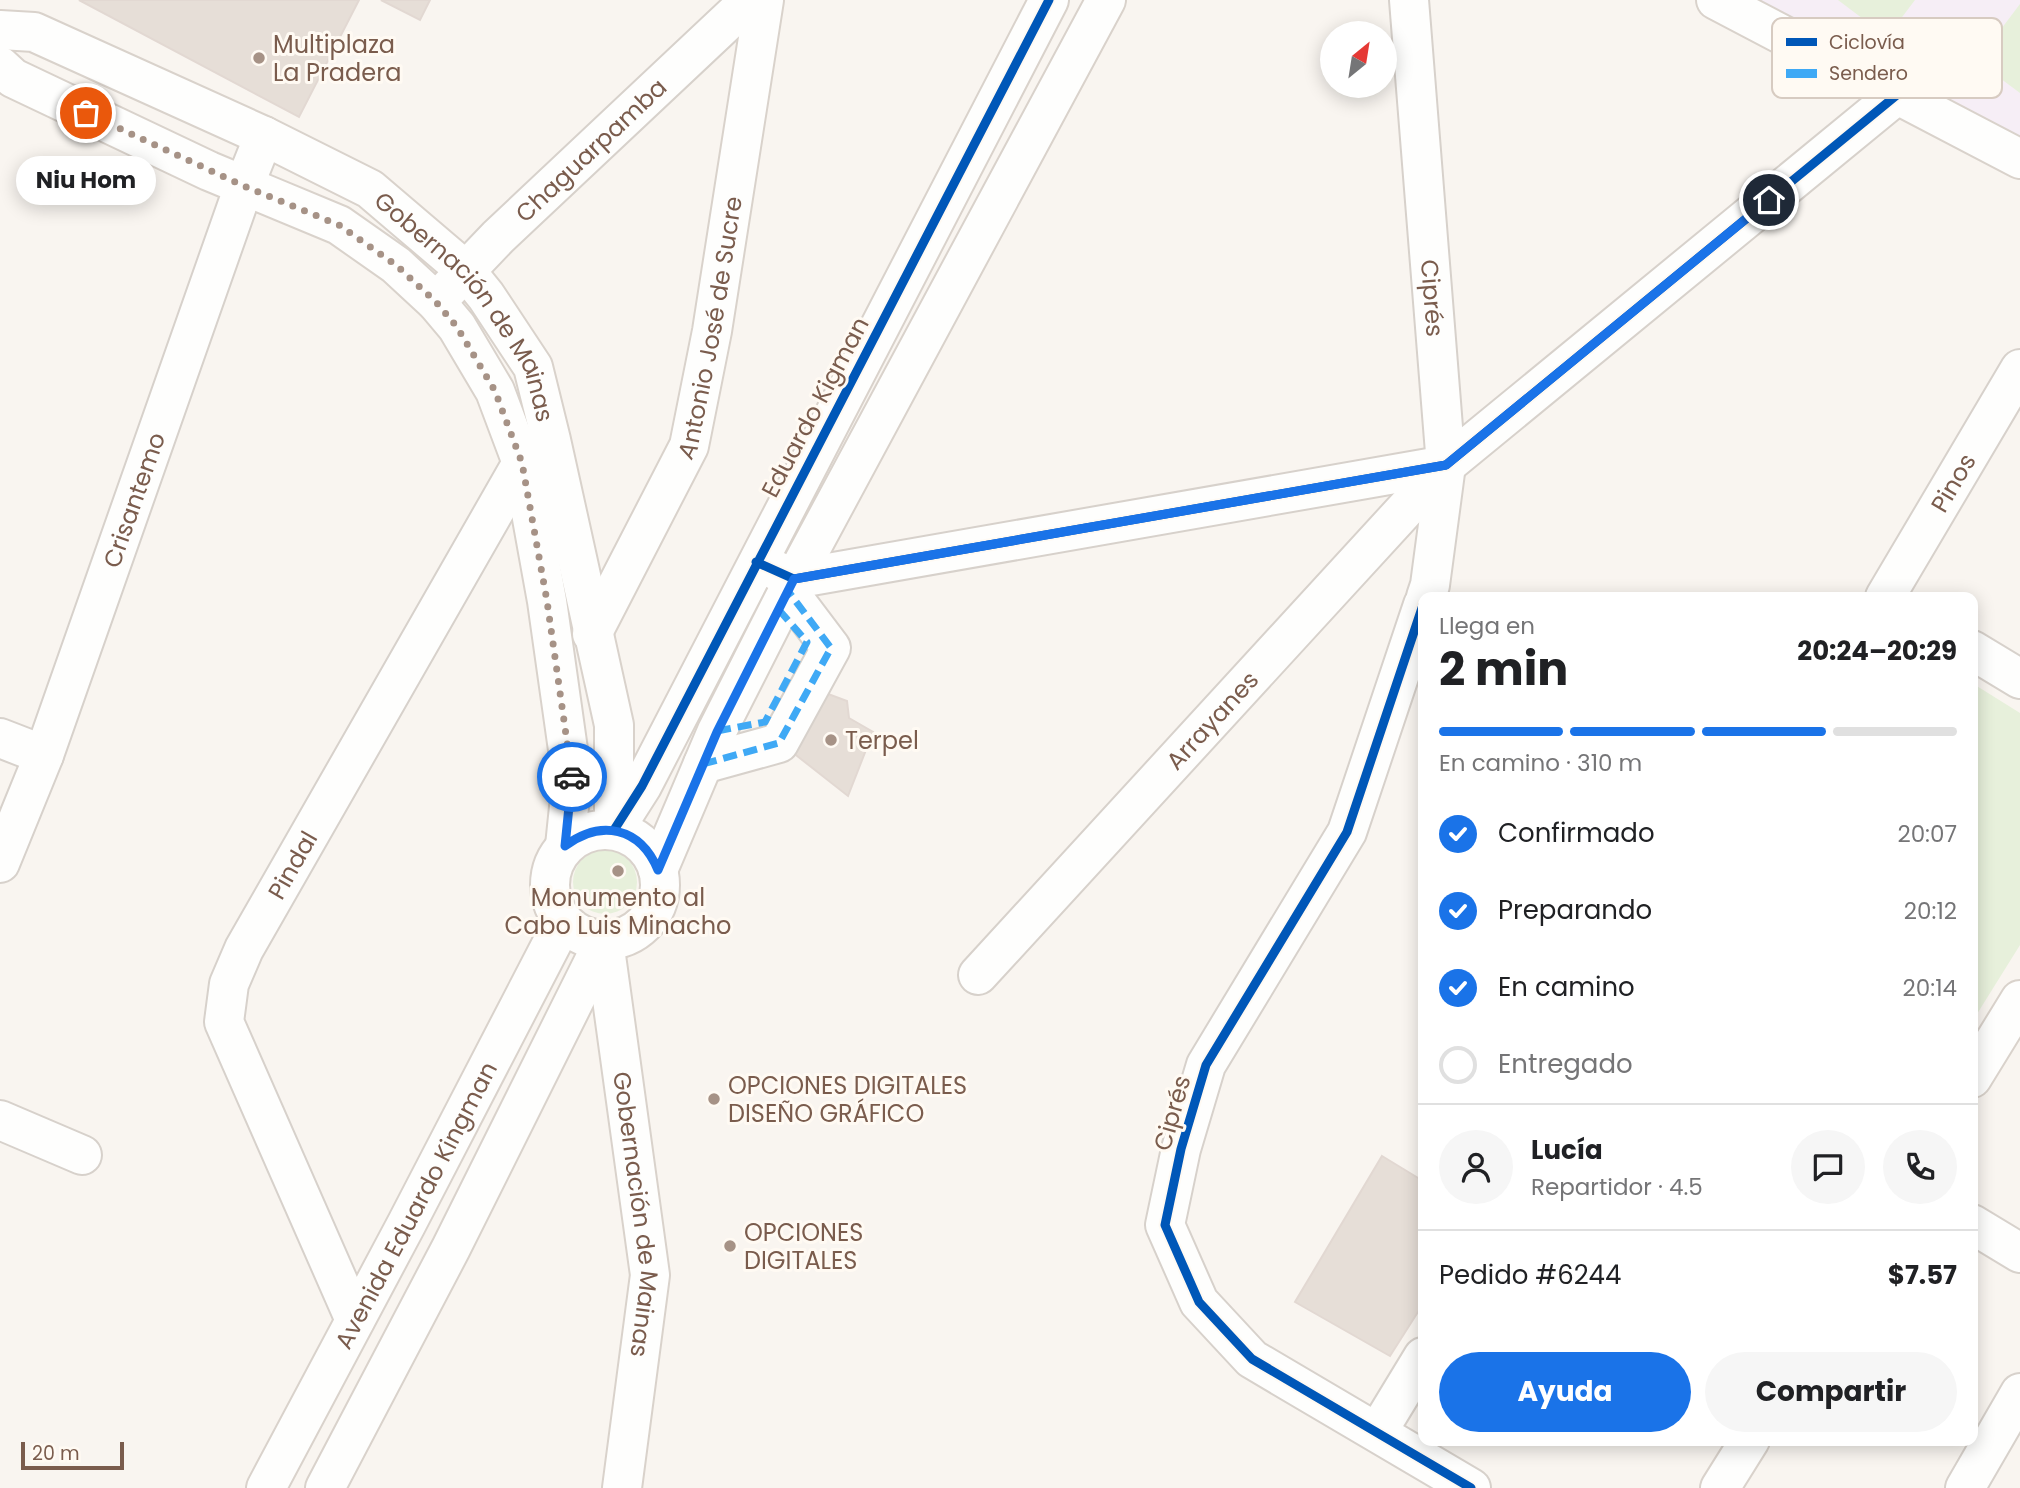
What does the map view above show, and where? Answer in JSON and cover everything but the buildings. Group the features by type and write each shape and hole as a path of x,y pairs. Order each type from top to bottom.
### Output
{"street":[{"name":"Chaguarpamba","path":"436,302 465,270 750,0"},
{"name":"Antonio José de Sucre","path":"592,634 689,446 714,317 764,0"},
{"name":"Eduardo Kigman","path":"614,830 642,786 1049,0"},
{"path":"658,870 710,748 787,593 1105,0"},
{"name":"Ciprés","path":"1409,0 1446,465 1428,592"},
{"path":"1716,0 1772,29"},
{"name":"Gobernación de Mainas","path":"0,30 34,32 264,136 370,189 465,270 533,367 547,601 572,778 565,846"},
{"name":"Gobernación de Mainas","path":"0,66 13,78 244,186 339,225 396,265 436,302 457,327 536,452 592,634 614,725 614,830"},
{"name":"Arrayanes","path":"978,975 1446,465 1893,98"},
{"path":"1906,98 2020,159"},
{"name":"Crisantemo","path":"0,863 44,755 244,186 264,136"},
{"name":"Pinos","path":"1887,592 2020,369"},
{"name":"Pindal","path":"355,1320 225,1022 229,984 244,949 536,452"},
{"path":"787,593 1446,465"},
{"path":"710,748 779,743 831,648 787,593 756,562"},
{"name":"Ciprés","path":"1418,620 1347,832 1206,1065 1181,1149 1166,1225 1199,1302 1252,1359 1471,1488"},
{"path":"1978,654 2020,679"},
{"path":"0,738 44,755"},
{"path":"614,830 625,833 646,848 658,870 661,884 655,910 637,931 624,938 604,941 575,932 563,922 553,904 549,883 554,863 565,846 576,837 590,832 614,830"},
{"name":"Avenida Eduardo Kingman","path":"266,1488 563,922"},
{"name":"Gobernación de Mainas","path":"604,941 650,1275 622,1488"},
{"name":"Avenida Eduardo Kingman","path":"325,1488 451,1248 604,941"},
{"path":"1978,1068 2020,1000"},
{"path":"0,1120 82,1156"},
{"path":"407,1223 451,1248"},
{"path":"1978,1228 2020,1252"},
{"path":"1378,1432 1418,1365"},
{"path":"1965,1488 2020,1393"},
{"path":"1720,1488 1746,1446"}],"shaded area":[{"path":"1753,0 2020,0 2020,141 1939,98 2002,98 2002,18 1787,18"}],"green space":[{"path":"1838,0 1915,0 1901,18 1862,18"},
{"path":"2020,4 2020,93 2002,80 2002,28"},
{"path":"1978,687 2020,713 2020,945 1978,1012"},
{"path":"599,850 611,850 628,859 635,870 635,894 628,905 611,914 599,914 587,909 578,900 573,888 573,876 578,864 587,855"}],"marked path":[{"path":"703,764 779,743 831,648 788,591"},
{"path":"717,731 765,722 807,642 779,610"}],"cycle path":[{"path":"614,830 642,786 1049,0"},
{"path":"756,562 794,579 1446,465 1893,98"},
{"path":"1418,620 1347,832 1206,1065 1181,1149 1165,1225 1199,1302 1252,1359 1471,1488"}],"way so far":[{"path":"86,113 209,171 339,225 396,265 436,302 457,327 495,391 522,463 547,601 572,777"}],"place":[{"name":"Multiplaza La Pradera","path":"259,58"},
{"name":"Niu Hom","path":"86,113"},
{"name":"Terpel","path":"831,740"},
{"name":"Monumento al Cabo Luis Minacho","path":"618,871"},
{"name":"OPCIONES DIGITALES DISEÑO GRÁFICO","path":"714,1099"},
{"name":"OPCIONES DIGITALES","path":"730,1246"}],"route":[{"path":"572,777 565,846 576,837 590,832 614,830 625,833 646,848 658,870 717,732 794,579 1446,465 1769,200"}]}
